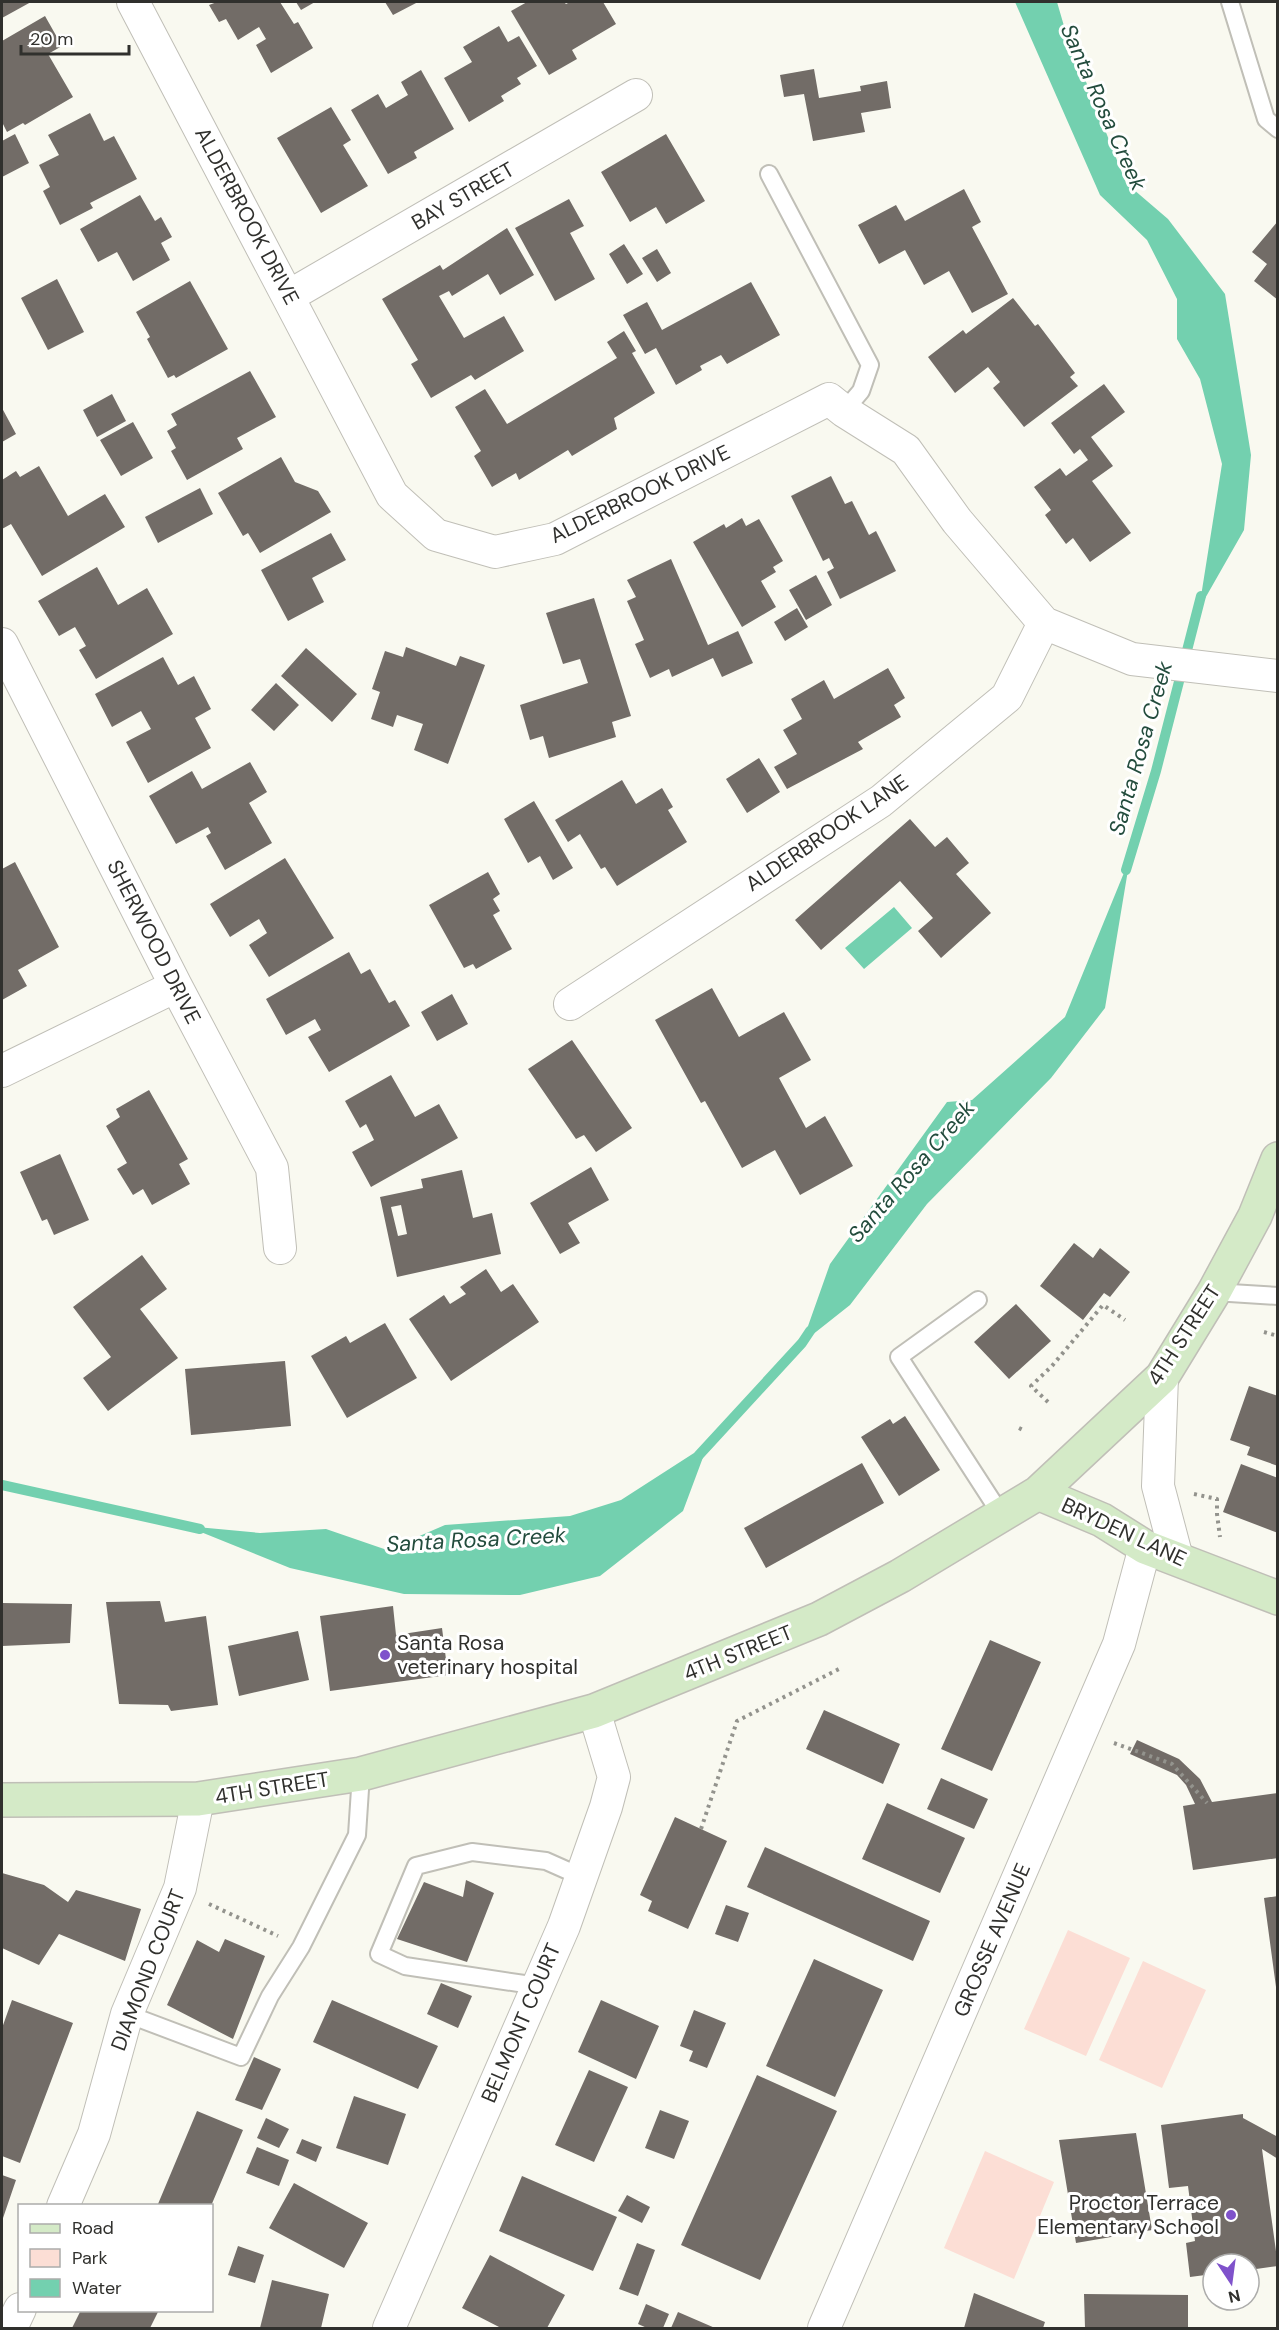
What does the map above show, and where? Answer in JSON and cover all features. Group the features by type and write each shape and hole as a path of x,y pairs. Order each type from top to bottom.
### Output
{"main road":[{"name":"4TH STREET","path":"2,1800 198,1799 361,1774 594,1711 819,1619 900,1576 1038,1493 1162,1377 1214,1292 1255,1216 1278,1159"},
{"name":"BRYDEN LANE","path":"1038,1493 1102,1520 1145,1547 1278,1598"}],"street":[{"name":"ALDERBROOK DRIVE","path":"134,2 290,296 392,495 436,535 495,552 555,539 829,399 906,450 957,521 1044,623 1132,659 1265,675"},
{"name":"BAY STREET","path":"290,296 636,95"},
{"name":"ALDERBROOK LANE","path":"570,1004 890,793 1008,697 1044,623"},
{"name":"SHERWOOD DRIVE","path":"2,645 176,986 272,1168 280,1248"},
{"path":"2,1071 176,986"},
{"path":"1162,1377 1158,1486 1177,1558"},
{"name":"GROSSE AVENUE","path":"824,2328 1119,1644 1145,1547"},
{"name":"BELMONT COURT","path":"389,2328 564,1926 606,1807 614,1777 594,1711"},
{"name":"DIAMOND COURT","path":"63,2204 94,2134 127,2014 180,1888 198,1799"},
{"path":"11,2328 19,2312"}],"lane":[{"path":"1230,2 1266,119 1278,129"},
{"path":"769,174 870,365 861,391 844,411"},
{"path":"1214,1292 1278,1296"},
{"path":"978,1300 899,1357 1002,1516"},
{"path":"127,2014 241,2057 270,1996 302,1947 357,1834 361,1774"},
{"path":"538,1986 405,1966 379,1954 416,1866 472,1852 546,1861 582,1877"}],"path":[{"path":"1048,1402 1032,1386 1052,1366 1103,1305 1125,1320"},
{"path":"1264,1332 1278,1336"},
{"path":"1019,1428 1025,1431"},
{"path":"1188,1492 1217,1499 1216,1514 1221,1541"},
{"path":"701,1829 737,1721 839,1670"},
{"path":"1082,1731 1172,1764 1207,1803"},
{"path":"205,1902 302,1947"}],"green space":[{"path":"1068,1930 1130,1958 1086,2056 1024,2029"},
{"path":"1143,1961 1206,1990 1162,2088 1099,2060"},
{"path":"985,2151 1054,2182 1014,2279 944,2248"}],"water":[{"path":"1015,2 1057,2 1064,26 1126,183 1168,219 1225,294 1251,455 1244,530 1199,609 1222,464 1200,379 1177,339 1177,299 1147,240 1100,195"},
{"path":"1130,858 1105,1008 1051,1078 927,1204 850,1305 802,1343 830,1264 947,1102 972,1100 1065,1017"},
{"path":"894,907 912,928 864,969 845,948"},
{"path":"708,1444 683,1511 600,1576 520,1595 404,1594 290,1568 186,1526 260,1533 326,1529 387,1550 445,1525 570,1516 621,1500"}],"building":[{"path":"2,2 31,2 2,18"},
{"path":"217,2 280,2 294,24 298,22 313,48 271,73 256,45 266,39 259,27 238,40 226,19 219,22 209,5"},
{"path":"296,2 315,2 301,10"},
{"path":"385,2 418,2 393,15"},
{"path":"527,2 564,2 566,4 603,2 616,24 572,50 577,59 549,75 511,11"},
{"path":"45,16 62,46 48,54 73,97 25,125 23,123 7,132 2,122 2,41"},
{"path":"499,26 508,42 519,36 537,66 517,78 521,84 501,96 504,101 469,122 444,78 472,62 463,47"},
{"path":"814,69 819,98 861,91 860,86 887,81 891,108 861,113 865,132 813,141 804,94 784,97 780,75"},
{"path":"421,70 454,129 414,152 417,158 388,174 351,110 378,94 386,108 408,95 401,82"},
{"path":"331,107 351,140 343,145 368,186 321,213 277,138"},
{"path":"90,113 104,141 114,136 137,179 90,203 93,208 60,225 43,191 50,187 39,165 59,155 48,135"},
{"path":"15,134 29,163 2,177 2,141"},
{"path":"666,134 705,201 666,224 656,207 630,222 601,172"},
{"path":"964,189 981,222 972,227 1008,294 972,313 949,271 924,285 905,250 879,264 858,225 896,205 905,221"},
{"path":"140,195 155,221 161,217 172,237 161,243 170,260 133,281 117,252 98,262 80,229"},
{"path":"569,199 584,226 570,233 595,279 555,301 515,228"},
{"path":"1278,221 1278,300 1254,281 1267,264 1252,252"},
{"path":"507,228 534,275 500,295 488,274 452,296 449,291 439,296 464,338 504,316 524,351 475,380 471,375 431,398 411,364 418,360 382,299 440,265 443,270"},
{"path":"624,244 643,274 627,284 609,254"},
{"path":"657,249 671,273 657,282 642,258"},
{"path":"57,279 84,332 48,350 21,298"},
{"path":"190,281 228,349 176,378 174,375 168,378 147,339 150,337 136,312"},
{"path":"751,282 780,335 727,364 721,355 700,366 702,370 676,385 656,348 645,354 623,315 647,302 662,330"},
{"path":"1013,298 1035,326 1038,324 1075,373 1070,377 1078,386 1024,427 993,388 1000,382 988,367 955,393 928,357 963,330 966,334"},
{"path":"624,331 636,351 632,353 655,393 614,418 617,429 572,456 568,450 519,480 516,473 492,487 474,456 481,451 455,407 485,389 507,424 617,358 607,342"},
{"path":"250,371 276,417 237,438 243,449 187,480 171,451 176,448 167,431 177,425 171,414"},
{"path":"1104,384 1125,412 1091,437 1113,466 1092,481 1131,533 1090,562 1073,538 1066,544 1045,515 1051,510 1034,487 1060,468 1066,476 1088,460 1080,449 1074,454 1051,423"},
{"path":"112,394 126,421 97,437 83,410"},
{"path":"2,408 16,434 2,442"},
{"path":"133,422 153,458 121,476 100,440"},
{"path":"281,457 295,482 318,491 331,512 260,553 248,533 243,536 218,493"},
{"path":"39,466 68,516 105,494 125,527 42,576 11,524 2,529 2,480 16,471 20,477"},
{"path":"831,476 845,504 852,501 869,535 876,531 896,571 840,599 827,572 834,568 829,558 823,561 791,496"},
{"path":"200,488 213,514 158,543 145,517"},
{"path":"742,518 746,526 759,519 783,561 773,567 776,572 761,581 776,607 742,627 693,542 724,524 726,528"},
{"path":"331,533 346,560 312,578 324,602 288,621 261,570"},
{"path":"671,559 708,645 738,631 753,663 722,677 713,658 672,677 669,669 650,678 635,644 644,640 627,601 636,597 627,580"},
{"path":"97,567 118,605 147,588 173,634 96,679 79,650 86,646 75,627 59,636 38,601"},
{"path":"816,575 832,605 806,620 789,590"},
{"path":"594,598 631,716 612,722 616,737 549,758 543,736 530,740 520,705 588,683 580,659 563,664 546,613"},
{"path":"797,608 808,627 785,641 774,622"},
{"path":"406,647 456,666 460,656 485,665 448,764 414,750 423,724 397,715 393,727 371,719 380,692 372,689 385,651 403,657"},
{"path":"306,648 357,694 332,722 281,676"},
{"path":"163,657 178,685 194,676 211,709 195,718 211,748 148,783 126,742 151,729 141,711 112,727 95,694"},
{"path":"888,668 905,698 894,705 901,717 858,742 863,749 787,789 774,767 797,754 783,730 802,719 791,699 824,680 834,699"},
{"path":"276,683 299,705 274,731 251,710"},
{"path":"759,758 780,792 747,813 726,779"},
{"path":"250,762 267,792 249,803 272,843 225,870 206,836 211,833 208,827 176,844 149,796 192,771 202,789"},
{"path":"622,780 636,804 662,788 673,807 668,810 687,842 617,886 605,867 601,869 580,834 568,842 555,820"},
{"path":"534,801 573,868 553,880 540,856 528,863 504,819"},
{"path":"910,819 935,847 947,837 969,863 956,874 991,913 941,958 918,931 933,918 900,881 821,950 795,920"},
{"path":"285,858 334,938 269,977 249,945 267,933 259,919 230,937 210,904"},
{"path":"15,862 59,947 18,970 27,986 2,1000 2,869"},
{"path":"488,872 500,894 493,899 500,911 493,915 512,949 476,969 473,964 464,968 429,905"},
{"path":"349,952 361,974 370,969 389,1003 395,1000 410,1026 329,1072 308,1037 321,1030 315,1019 286,1035 266,999"},
{"path":"712,988 739,1037 784,1012 811,1060 779,1078 806,1128 825,1116 853,1166 800,1195 775,1150 742,1168 705,1101 701,1103 655,1020"},
{"path":"452,994 468,1024 437,1041 421,1012"},
{"path":"572,1040 632,1128 596,1152 584,1135 576,1139 528,1069"},
{"path":"391,1075 415,1117 439,1104 458,1138 371,1187 352,1152 374,1140 366,1124 360,1128 345,1101"},
{"path":"149,1090 188,1159 179,1164 190,1184 152,1205 143,1189 133,1195 117,1169 127,1163 106,1126 120,1117 116,1109"},
{"path":"60,1154 89,1220 54,1235 47,1219 42,1221 20,1172"},
{"path":"591,1167 609,1200 568,1223 580,1243 560,1254 530,1203"},
{"path":"462,1170 473,1218 492,1213 501,1254 397,1277 380,1197 423,1188 421,1179","holes":["401,1205 407,1234 398,1236 391,1207"]},
{"path":"1074,1243 1093,1258 1100,1248 1130,1272 1110,1297 1104,1293 1083,1320 1040,1286"},
{"path":"142,1255 167,1289 140,1309 178,1358 108,1411 83,1378 111,1357 73,1307"},
{"path":"486,1269 501,1292 513,1284 539,1322 451,1381 409,1319 444,1295 450,1304 466,1294 460,1287"},
{"path":"1016,1304 1051,1341 1009,1379 974,1342"},
{"path":"385,1323 417,1378 347,1418 311,1356 346,1336 350,1343"},
{"path":"285,1361 291,1426 191,1435 185,1369"},
{"path":"1249,1386 1278,1396 1278,1466 1247,1455 1250,1447 1230,1440"},
{"path":"905,1416 940,1470 899,1496 861,1437 890,1419 893,1424"},
{"path":"862,1463 884,1503 766,1568 744,1528"},
{"path":"1241,1464 1278,1478 1278,1533 1223,1512"},
{"path":"160,1601 165,1622 206,1616 218,1705 171,1711 168,1705 119,1704 106,1602"},
{"path":"2,1603 72,1604 70,1643 2,1646"},
{"name":"Santa Rosa veterinary hospital","path":"393,1606 396,1635 442,1628 448,1675 330,1691 320,1616"},
{"path":"298,1631 309,1680 239,1696 228,1646"},
{"path":"990,1640 1041,1662 992,1771 941,1749"},
{"path":"824,1710 900,1744 883,1784 806,1749"},
{"path":"1137,1740 1179,1759 1200,1779 1212,1802 1278,1793 1278,1858 1193,1870 1183,1806 1195,1804 1186,1785 1177,1775 1130,1754"},
{"path":"941,1778 988,1799 974,1829 927,1809"},
{"path":"887,1803 965,1838 940,1893 862,1859"},
{"path":"675,1817 727,1841 688,1929 648,1911 652,1901 640,1895"},
{"path":"765,1847 930,1921 913,1961 747,1887"},
{"path":"2,1873 44,1885 68,1902 76,1890 141,1909 125,1961 59,1934 39,1965 2,1948"},
{"path":"466,1880 494,1893 467,1962 397,1939 424,1882 463,1897"},
{"path":"1278,1896 1278,1987 1276,1987 1264,1898"},
{"path":"726,1905 749,1913 738,1942 715,1934"},
{"path":"225,1939 265,1956 233,2039 167,2005 197,1940 219,1952"},
{"path":"814,1959 883,1990 835,2097 766,2066"},
{"path":"441,1983 472,1996 458,2028 427,2014"},
{"path":"12,2000 73,2023 20,2163 2,2156 2,2028"},
{"path":"332,2000 438,2046 418,2089 313,2042"},
{"path":"601,2000 659,2026 636,2079 578,2052"},
{"path":"694,2010 726,2023 707,2068 689,2061 693,2051 680,2046"},
{"path":"254,2057 281,2069 262,2110 235,2100"},
{"path":"589,2070 628,2087 594,2162 555,2145"},
{"path":"757,2075 837,2111 760,2280 681,2245"},
{"path":"354,2096 406,2114 388,2165 336,2148"},
{"path":"660,2110 689,2121 674,2159 645,2148"},
{"path":"197,2111 243,2130 212,2204 158,2204"},
{"name":"Proctor Terrace Elementary School","path":"1243,2114 1243,2118 1278,2137 1278,2159 1262,2149 1278,2266 1261,2268 1261,2252 1201,2252 1201,2276 1190,2277 1186,2243 1195,2241 1188,2186 1169,2188 1161,2125"},
{"path":"266,2118 289,2129 279,2148 257,2138"},
{"path":"1136,2133 1152,2230 1076,2243 1059,2140"},
{"path":"302,2139 322,2147 316,2162 296,2153"},
{"path":"257,2147 289,2160 279,2186 246,2173"},
{"path":"2,2175 16,2180 2,2221"},
{"path":"522,2176 617,2217 593,2271 499,2231"},
{"path":"294,2183 368,2223 344,2268 269,2228"},
{"path":"627,2195 650,2207 642,2223 618,2211"},
{"path":"637,2243 655,2250 638,2296 619,2289"},
{"path":"238,2246 264,2255 255,2283 228,2275"},
{"path":"490,2255 565,2295 547,2328 501,2328 462,2308"},
{"path":"272,2280 329,2294 321,2328 260,2328"},
{"path":"974,2293 1045,2322 1043,2328 964,2328"},
{"path":"1084,2294 1188,2295 1188,2328 1085,2328"},
{"path":"646,2304 669,2314 663,2328 647,2328 638,2324"},
{"path":"80,2312 158,2312 150,2328 72,2328"},
{"path":"678,2312 715,2328 671,2328"}],"waterway":[{"name":"Santa Rosa Creek","path":"1126,870 1156,771 1201,596"},
{"name":"Santa Rosa Creek","path":"699,1455 802,1343 810,1331"},
{"name":"Santa Rosa Creek","path":"2,1485 200,1529"}],"place":[{"name":"Santa Rosa veterinary hospital","path":"385,1655"},
{"name":"Proctor Terrace Elementary School","path":"1231,2215"}]}
